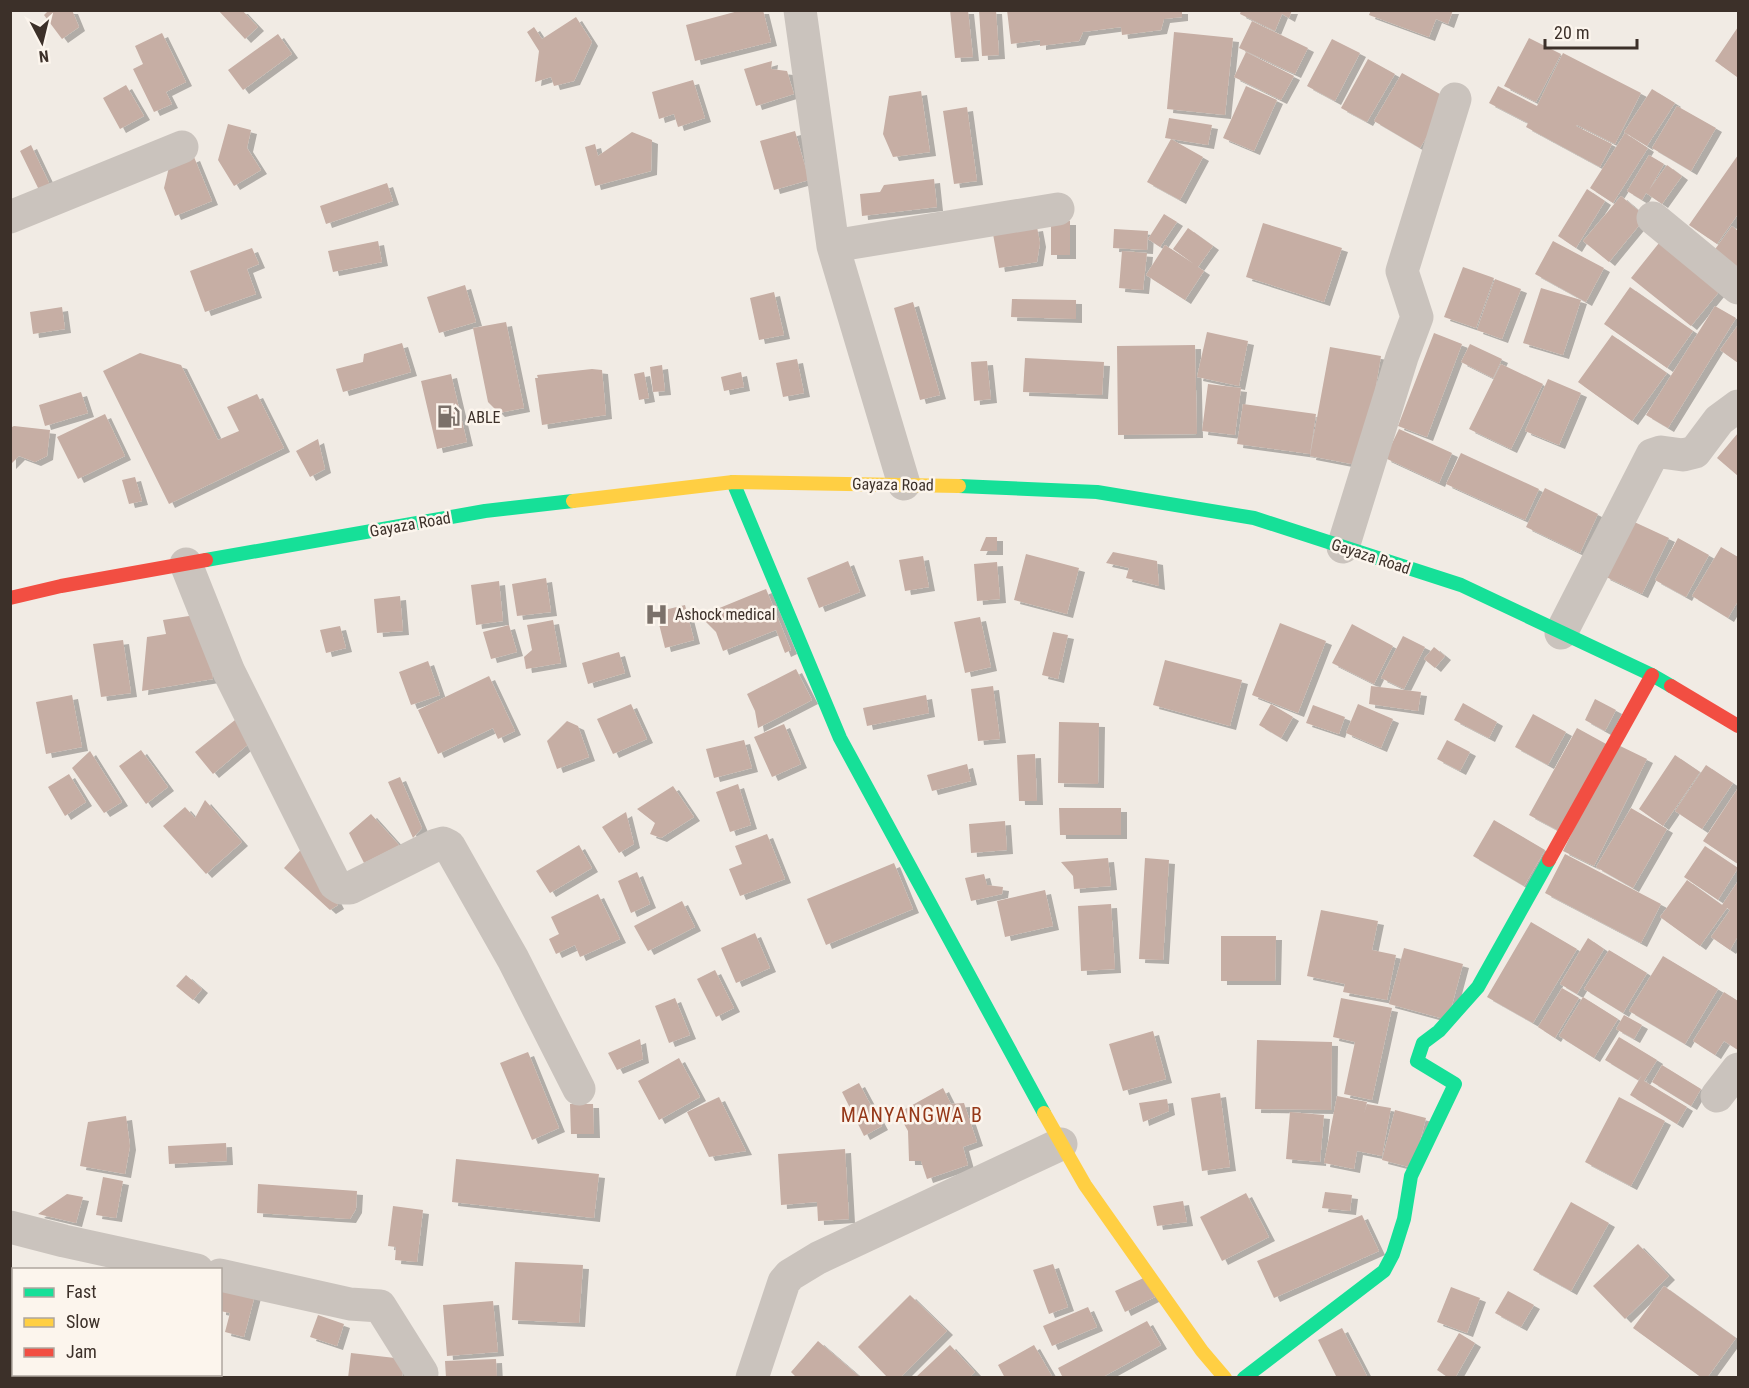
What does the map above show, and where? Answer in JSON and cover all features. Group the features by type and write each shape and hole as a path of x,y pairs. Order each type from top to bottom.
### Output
{"street":[{"path":"800,10 834,246 904,484"},
{"path":"1343,547 1402,357 1417,317 1402,271 1455,99"},
{"path":"10,217 182,147"},
{"path":"834,246 1058,209"},
{"path":"1653,218 1738,288"},
{"path":"1561,633 1652,455 1661,452 1683,455 1695,452 1719,420 1738,406"},
{"path":"733,482 840,738 1061,1144 1106,1214 1202,1351 1225,1377"},
{"name":"Gayaza Road","path":"10,598 61,586 485,511 733,482 904,484 1097,492 1254,519 1461,585 1652,675 1738,726"},
{"path":"186,564 229,672 335,884 341,888 350,888 436,845 443,843 449,846 513,959 579,1089"},
{"path":"1244,1377 1384,1271 1393,1254 1404,1219 1411,1176 1455,1084 1417,1061 1420,1047 1427,1038 1439,1031 1478,987 1652,675"},
{"path":"1717,1096 1738,1069"},
{"path":"752,1377 784,1282 790,1275 829,1253 1061,1144"},
{"path":"10,1227 64,1241 192,1268"},
{"path":"222,1275 350,1304 380,1306 422,1373 422,1377"}],"building":[{"path":"49,10 72,10 79,27 62,39 44,15"},
{"path":"218,10 242,10 258,27 245,39"},
{"path":"742,10 763,10 771,42 695,61 686,25"},
{"path":"950,10 968,10 973,57 955,58"},
{"path":"979,10 996,10 999,55 982,56"},
{"path":"1007,10 1182,10 1182,17 1164,19 1161,30 1122,35 1121,27 1083,32 1079,41 1040,46 1040,40 1011,44"},
{"path":"1241,10 1292,10 1289,18 1282,14 1275,31 1240,14"},
{"path":"1371,10 1453,10 1448,24 1436,19 1429,37 1369,15"},
{"path":"576,17 592,42 574,81 554,86 551,77 535,82 539,51 527,32 534,27 542,39"},
{"path":"1252,21 1308,48 1295,74 1239,48"},
{"path":"1738,27 1738,76 1737,77 1715,61"},
{"path":"1174,32 1233,38 1225,115 1167,109"},
{"path":"162,33 186,82 166,92 172,104 154,112 133,69 143,64 135,46"},
{"path":"278,34 292,54 243,90 228,70"},
{"path":"1529,38 1561,54 1536,102 1504,86"},
{"path":"1332,39 1360,53 1335,101 1307,86"},
{"path":"1246,52 1294,76 1281,100 1234,77"},
{"path":"1563,53 1641,93 1615,144 1576,126 1612,144 1600,167 1526,127 1528,123 1489,103 1498,86 1537,106"},
{"path":"1368,59 1395,74 1367,122 1341,108"},
{"path":"772,61 771,69 787,71 794,94 756,106 744,69"},
{"path":"1402,73 1449,99 1420,148 1374,121"},
{"path":"693,80 705,118 678,127 674,114 659,119 652,92"},
{"path":"126,85 144,116 120,129 103,98"},
{"path":"1246,86 1277,100 1254,151 1223,138"},
{"path":"1652,89 1675,103 1647,146 1624,132"},
{"path":"921,91 930,152 893,157 883,134 889,96"},
{"path":"1677,106 1716,128 1691,171 1652,148"},
{"path":"967,107 977,181 954,184 943,111"},
{"path":"1169,118 1212,125 1208,145 1165,138"},
{"path":"228,124 251,130 247,148 261,170 234,186 218,160"},
{"path":"795,131 809,180 774,190 760,141"},
{"path":"632,132 652,140 651,171 595,186 585,147 595,144 598,156"},
{"path":"1625,133 1648,148 1613,203 1590,188"},
{"path":"1171,139 1203,157 1180,200 1147,182"},
{"path":"31,145 50,185 39,190 20,151"},
{"path":"1649,155 1664,164 1649,190 1667,165 1682,176 1662,204 1646,193 1642,200 1627,191"},
{"path":"1738,155 1738,214 1717,244 1689,225"},
{"path":"194,157 212,201 175,216 164,188 169,167"},
{"path":"934,179 937,207 862,216 860,194 880,192 884,185"},
{"path":"387,183 393,201 326,224 320,206"},
{"path":"1587,189 1605,201 1576,248 1558,236"},
{"path":"1621,196 1646,217 1609,262 1583,241"},
{"path":"1164,214 1177,222 1160,247 1148,239"},
{"path":"1051,221 1070,221 1070,255 1051,255"},
{"path":"1263,223 1342,248 1324,302 1246,277"},
{"path":"1732,226 1738,231 1738,270 1713,252"},
{"path":"1037,227 1040,243 1037,262 999,268 993,234"},
{"path":"1188,228 1213,246 1198,267 1204,271 1185,300 1146,275 1165,245 1194,264 1173,249"},
{"path":"1114,229 1148,231 1147,250 1113,248"},
{"path":"1663,238 1723,287 1691,326 1631,278"},
{"path":"378,241 382,262 333,272 328,251"},
{"path":"1553,241 1604,268 1586,302 1535,274"},
{"path":"252,248 259,264 247,269 256,294 205,312 190,271"},
{"path":"1122,251 1147,253 1143,290 1119,288"},
{"path":"1463,267 1494,278 1476,328 1444,317"},
{"path":"1495,279 1521,289 1502,339 1477,330"},
{"path":"465,285 476,322 439,333 427,297"},
{"path":"1630,287 1693,331 1667,368 1604,324"},
{"path":"1541,288 1581,300 1563,355 1523,343"},
{"path":"774,292 784,335 759,340 750,298"},
{"path":"1012,299 1076,300 1076,319 1011,317"},
{"path":"913,302 940,395 920,400 894,308"},
{"path":"1715,306 1736,318 1668,428 1646,415"},
{"path":"62,307 65,329 33,334 30,312"},
{"path":"506,322 524,408 499,413 488,402 473,328"},
{"path":"1738,325 1738,363 1720,350"},
{"path":"1207,332 1248,341 1239,386 1197,377"},
{"path":"1434,333 1462,344 1427,437 1398,426"},
{"path":"1612,335 1667,373 1632,421 1578,382"},
{"path":"402,343 411,372 343,392 336,369 363,362 364,354"},
{"path":"1470,344 1502,359 1493,378 1461,362"},
{"path":"1195,345 1197,434 1118,435 1117,346"},
{"path":"1330,347 1381,356 1362,466 1310,456"},
{"path":"140,353 181,365 218,440 239,431 227,407 257,394 284,448 169,504 103,371"},
{"path":"1025,358 1104,362 1102,395 1023,392"},
{"path":"797,359 804,393 783,397 776,363"},
{"path":"987,361 991,399 974,401 971,362"},
{"path":"1501,364 1543,384 1511,449 1469,429"},
{"path":"662,365 665,391 653,392 650,367"},
{"path":"602,370 606,415 542,425 535,378 538,378 537,375"},
{"path":"644,372 649,398 639,400 634,374"},
{"path":"741,372 744,387 724,391 721,377"},
{"path":"451,374 467,442 437,449 421,381"},
{"path":"1548,379 1581,393 1559,445 1525,431"},
{"path":"1208,384 1241,388 1235,435 1202,431"},
{"path":"81,392 88,413 45,426 39,405"},
{"path":"1243,404 1316,414 1310,454 1237,444"},
{"path":"105,414 125,456 78,479 57,437"},
{"path":"14,426 50,430 47,456 35,462 19,456 10,465 10,428"},
{"path":"1399,429 1452,453 1439,483 1385,458"},
{"path":"1738,433 1738,476 1717,458"},
{"path":"318,439 325,469 310,477 296,451"},
{"path":"1461,453 1539,489 1525,520 1446,484"},
{"path":"135,477 142,501 129,504 122,480"},
{"path":"1545,488 1598,514 1580,553 1526,527"},
{"path":"1630,520 1669,538 1642,594 1604,576"},
{"path":"986,537 997,537 997,551 980,551"},
{"path":"1678,538 1709,555 1686,597 1655,580"},
{"path":"1721,547 1738,557 1738,601 1728,618 1692,596"},
{"path":"1113,552 1157,561 1159,586 1126,578 1129,568 1106,563"},
{"path":"1026,554 1079,568 1067,614 1014,600"},
{"path":"923,556 929,587 905,591 899,560"},
{"path":"848,561 860,592 819,608 807,578"},
{"path":"997,562 1000,599 977,601 974,564"},
{"path":"546,578 551,612 517,616 512,584"},
{"path":"499,581 503,621 476,625 471,585"},
{"path":"766,589 791,650 785,653 776,630 723,651 716,632 700,616"},
{"path":"400,596 403,631 377,633 374,599"},
{"path":"685,605 694,640 665,648 656,612"},
{"path":"202,614 213,679 142,691 147,637 166,634 163,620"},
{"path":"980,617 991,667 965,673 954,622"},
{"path":"553,620 561,663 526,669 524,657 532,650 527,625"},
{"path":"1280,623 1326,641 1298,713 1252,695"},
{"path":"1352,624 1393,646 1374,684 1332,663"},
{"path":"509,625 517,652 491,659 483,632"},
{"path":"340,626 346,648 326,653 320,630"},
{"path":"1053,632 1068,635 1058,679 1042,675"},
{"path":"1403,636 1425,647 1404,689 1381,678"},
{"path":"123,640 131,693 101,697 93,644"},
{"path":"1434,647 1445,656 1435,668 1424,659"},
{"path":"619,652 625,673 588,684 582,663"},
{"path":"1165,660 1242,680 1230,726 1153,705"},
{"path":"428,661 440,695 411,705 399,672"},
{"path":"796,669 812,700 758,728 755,711 747,694"},
{"path":"489,676 515,731 498,739 493,728 438,754 418,710"},
{"path":"993,686 1000,739 978,741 971,689"},
{"path":"1371,686 1421,692 1418,711 1369,704"},
{"path":"72,695 82,747 46,754 36,702"},
{"path":"926,695 929,713 867,726 863,708"},
{"path":"1595,699 1616,710 1605,731 1585,720"},
{"path":"1463,703 1497,722 1489,738 1454,720"},
{"path":"631,704 647,739 613,754 597,719"},
{"path":"1271,704 1293,717 1281,738 1259,725"},
{"path":"1358,704 1393,719 1381,748 1346,733"},
{"path":"1313,705 1345,717 1339,734 1306,723"},
{"path":"1533,714 1566,732 1548,765 1515,747"},
{"path":"240,716 257,737 213,774 195,752"},
{"path":"567,721 578,726 589,757 557,769 547,741"},
{"path":"1059,722 1099,723 1098,784 1058,783"},
{"path":"784,724 801,764 772,777 754,737"},
{"path":"1577,728 1608,745 1561,832 1529,815"},
{"path":"744,740 752,768 714,778 706,749"},
{"path":"1447,740 1470,752 1460,771 1437,759"},
{"path":"1616,744 1647,759 1594,866 1563,851"},
{"path":"141,750 168,787 146,804 119,766"},
{"path":"90,751 122,802 104,813 72,768"},
{"path":"1035,754 1037,801 1019,801 1017,755"},
{"path":"1675,755 1700,772 1663,826 1639,809"},
{"path":"967,764 971,781 932,791 927,775"},
{"path":"1706,765 1733,783 1702,829 1675,811"},
{"path":"69,774 86,802 65,816 48,787"},
{"path":"400,777 422,828 413,838 388,782"},
{"path":"738,784 751,825 730,832 716,792"},
{"path":"673,786 694,817 661,838 650,834 655,823 637,809"},
{"path":"1738,788 1738,864 1703,841"},
{"path":"205,800 242,842 206,874 163,826 185,807 195,818"},
{"path":"1059,808 1121,808 1121,835 1060,835"},
{"path":"1631,808 1667,829 1633,888 1596,867"},
{"path":"626,812 634,844 619,853 602,827"},
{"path":"371,814 399,845 364,863 349,833"},
{"path":"1494,820 1545,850 1524,886 1473,856"},
{"path":"1005,821 1007,850 971,853 969,824"},
{"path":"767,834 785,879 740,896 729,869 742,864 735,846"},
{"path":"307,843 338,905 330,910 284,868"},
{"path":"579,845 592,868 550,893 536,871"},
{"path":"1705,846 1738,868 1718,900 1684,877"},
{"path":"1565,854 1661,904 1641,943 1545,893"},
{"path":"1108,858 1111,886 1074,889 1073,876 1061,862"},
{"path":"1145,858 1169,860 1163,960 1139,959"},
{"path":"894,863 913,909 826,945 807,899"},
{"path":"637,872 650,904 631,913 618,881"},
{"path":"984,874 987,885 1003,887 1002,894 971,901 965,878"},
{"path":"1687,880 1722,905 1738,881 1738,936 1730,950 1711,937 1730,910 1727,908 1700,946 1660,917"},
{"path":"1045,890 1053,926 1005,937 997,901"},
{"path":"598,894 620,939 580,957 575,945 556,954 549,939 559,934 551,917"},
{"path":"682,901 695,927 648,951 634,926"},
{"path":"1111,904 1115,969 1081,971 1078,906"},
{"path":"1321,910 1378,921 1372,950 1396,955 1387,1000 1343,992 1345,984 1307,976"},
{"path":"1531,922 1577,949 1533,1023 1487,997"},
{"path":"755,933 770,968 736,983 721,948"},
{"path":"1221,936 1276,936 1275,981 1221,981"},
{"path":"1588,938 1604,949 1577,994 1560,984"},
{"path":"1404,948 1463,964 1448,1020 1389,1004"},
{"path":"1609,950 1647,973 1623,1013 1584,989"},
{"path":"1663,956 1718,989 1685,1044 1629,1011"},
{"path":"715,970 734,1008 716,1017 697,979"},
{"path":"186,975 202,989 193,1000 176,986"},
{"path":"1562,988 1579,998 1555,1038 1538,1027"},
{"path":"1724,992 1738,1001 1738,1050 1724,1041 1715,1055 1693,1041"},
{"path":"1583,997 1618,1019 1594,1058 1559,1036"},
{"path":"675,998 690,1035 669,1043 655,1006"},
{"path":"1341,998 1392,1008 1372,1100 1344,1094 1355,1042 1333,1037"},
{"path":"1624,1015 1642,1025 1634,1039 1616,1029"},
{"path":"1153,1031 1166,1079 1123,1091 1109,1044"},
{"path":"1619,1037 1657,1060 1644,1081 1687,1107 1677,1124 1630,1095 1642,1075 1638,1080 1605,1060"},
{"path":"640,1039 643,1059 617,1070 608,1053"},
{"path":"1257,1040 1332,1042 1331,1110 1255,1109"},
{"path":"528,1052 559,1128 532,1140 500,1063"},
{"path":"679,1058 700,1097 659,1120 638,1081"},
{"path":"1662,1065 1701,1089 1691,1106 1652,1082"},
{"path":"859,1083 882,1126 864,1136 842,1092"},
{"path":"943,1088 951,1104 964,1103 977,1142 963,1147 968,1165 927,1179 921,1161 909,1161 908,1131 898,1113"},
{"path":"1220,1093 1230,1167 1202,1171 1191,1098"},
{"path":"1337,1096 1367,1102 1364,1114 1367,1104 1391,1108 1382,1156 1357,1151 1354,1169 1324,1163"},
{"path":"719,1097 746,1151 709,1157 687,1112"},
{"path":"1619,1097 1665,1121 1631,1186 1585,1162"},
{"path":"1167,1099 1169,1111 1143,1122 1139,1103"},
{"path":"570,1104 593,1104 594,1134 571,1134"},
{"path":"1395,1110 1426,1118 1413,1168 1382,1160"},
{"path":"1290,1112 1324,1115 1320,1162 1286,1159"},
{"path":"126,1116 130,1146 125,1174 80,1166 88,1122"},
{"path":"226,1143 227,1161 169,1164 168,1146"},
{"path":"845,1149 849,1219 818,1221 817,1202 781,1205 778,1154"},
{"path":"456,1159 599,1174 594,1218 452,1202"},
{"path":"103,1177 123,1181 116,1218 96,1215"},
{"path":"258,1184 357,1191 356,1209 350,1219 257,1213"},
{"path":"1325,1192 1352,1195 1350,1211 1322,1208"},
{"path":"1246,1193 1269,1237 1222,1261 1200,1217"},
{"path":"67,1194 83,1197 76,1223 38,1214"},
{"path":"1183,1201 1187,1222 1157,1226 1153,1206"},
{"path":"1571,1202 1609,1223 1571,1291 1533,1270"},
{"path":"393,1206 423,1210 417,1262 395,1260 396,1247 388,1246"},
{"path":"1362,1215 1379,1251 1274,1298 1257,1261"},
{"path":"1638,1244 1669,1276 1625,1319 1593,1286"},
{"path":"515,1262 583,1265 579,1323 512,1320"},
{"path":"1053,1264 1068,1307 1049,1314 1033,1270"},
{"path":"1148,1276 1157,1296 1125,1312 1115,1291"},
{"path":"1664,1286 1736,1338 1707,1378 1702,1378 1633,1328"},
{"path":"1451,1287 1480,1298 1467,1333 1437,1322"},
{"path":"222,1288 256,1291 244,1337 225,1332 230,1313 222,1311"},
{"path":"1508,1291 1534,1305 1521,1327 1495,1313"},
{"path":"910,1295 947,1331 900,1378 888,1378 858,1347"},
{"path":"493,1301 498,1352 447,1356 443,1305"},
{"path":"1088,1307 1097,1327 1052,1346 1043,1326"},
{"path":"318,1315 344,1324 337,1346 310,1337"},
{"path":"1147,1321 1161,1345 1101,1378 1063,1378 1058,1368"},
{"path":"1342,1328 1368,1378 1337,1378 1318,1340"},
{"path":"1459,1333 1475,1343 1455,1378 1449,1378 1437,1370"},
{"path":"818,1341 861,1378 797,1378 791,1372"},
{"path":"950,1345 975,1372 969,1378 915,1378"},
{"path":"1034,1345 1053,1378 1005,1378 998,1365"},
{"path":"351,1353 404,1359 402,1378 348,1378"},
{"path":"496,1359 497,1378 446,1378 445,1361"}],"traffic: fast":[{"path":"733,482 840,738 1044,1113"},
{"path":"959,486 1097,492 1254,518 1461,585 1671,686"},
{"path":"206,560 485,511 573,501"},
{"path":"1244,1378 1384,1271 1393,1254 1404,1219 1411,1176 1455,1084 1417,1061 1423,1043 1439,1031 1478,987 1549,860"}],"traffic: slow":[{"path":"573,501 733,482 959,486"},
{"path":"1044,1113 1085,1185 1202,1351 1225,1378"}],"traffic: jam":[{"path":"10,598 61,586 206,560"},
{"path":"1549,860 1652,675"},
{"path":"1671,686 1738,726"}],"place":[{"name":"ABLE","path":"449,417"},
{"name":"Ashock medical","path":"657,614"}],"district":[{"name":"MANYANGWA B","path":"912,1115"}]}
